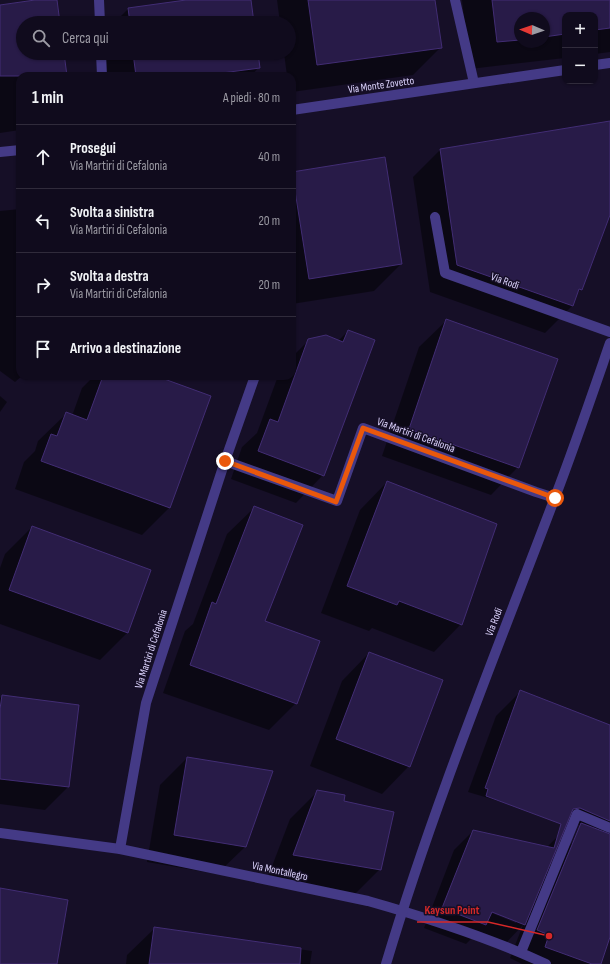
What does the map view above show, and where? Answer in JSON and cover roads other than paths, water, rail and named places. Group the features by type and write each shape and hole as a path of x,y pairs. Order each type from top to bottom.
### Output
{"street":[{"path":"99,0 100,16"},
{"path":"455,0 474,83"},
{"path":"101,60 102,72"},
{"path":"598,65 610,63"},
{"name":"Via Monte Zovetto","path":"296,109 562,70"},
{"path":"0,152 16,150"},
{"name":"Via Rodi","path":"434,217 445,272 610,332"},
{"name":"Via Rodi","path":"386,964 402,911 483,682 555,498 610,343"},
{"name":"Via Martiri di Cefalonia","path":"120,849 146,703 225,461 254,380"},
{"name":"Via Martiri di Cefalonia","path":"225,461 336,502 363,428 555,498"},
{"path":"520,952 576,814 610,828"},
{"name":"Via Montallegro","path":"0,833 120,849 360,900 402,911 520,952 546,964"}],"place":[{"name":"Kaysun Point","path":"549,936"}]}
